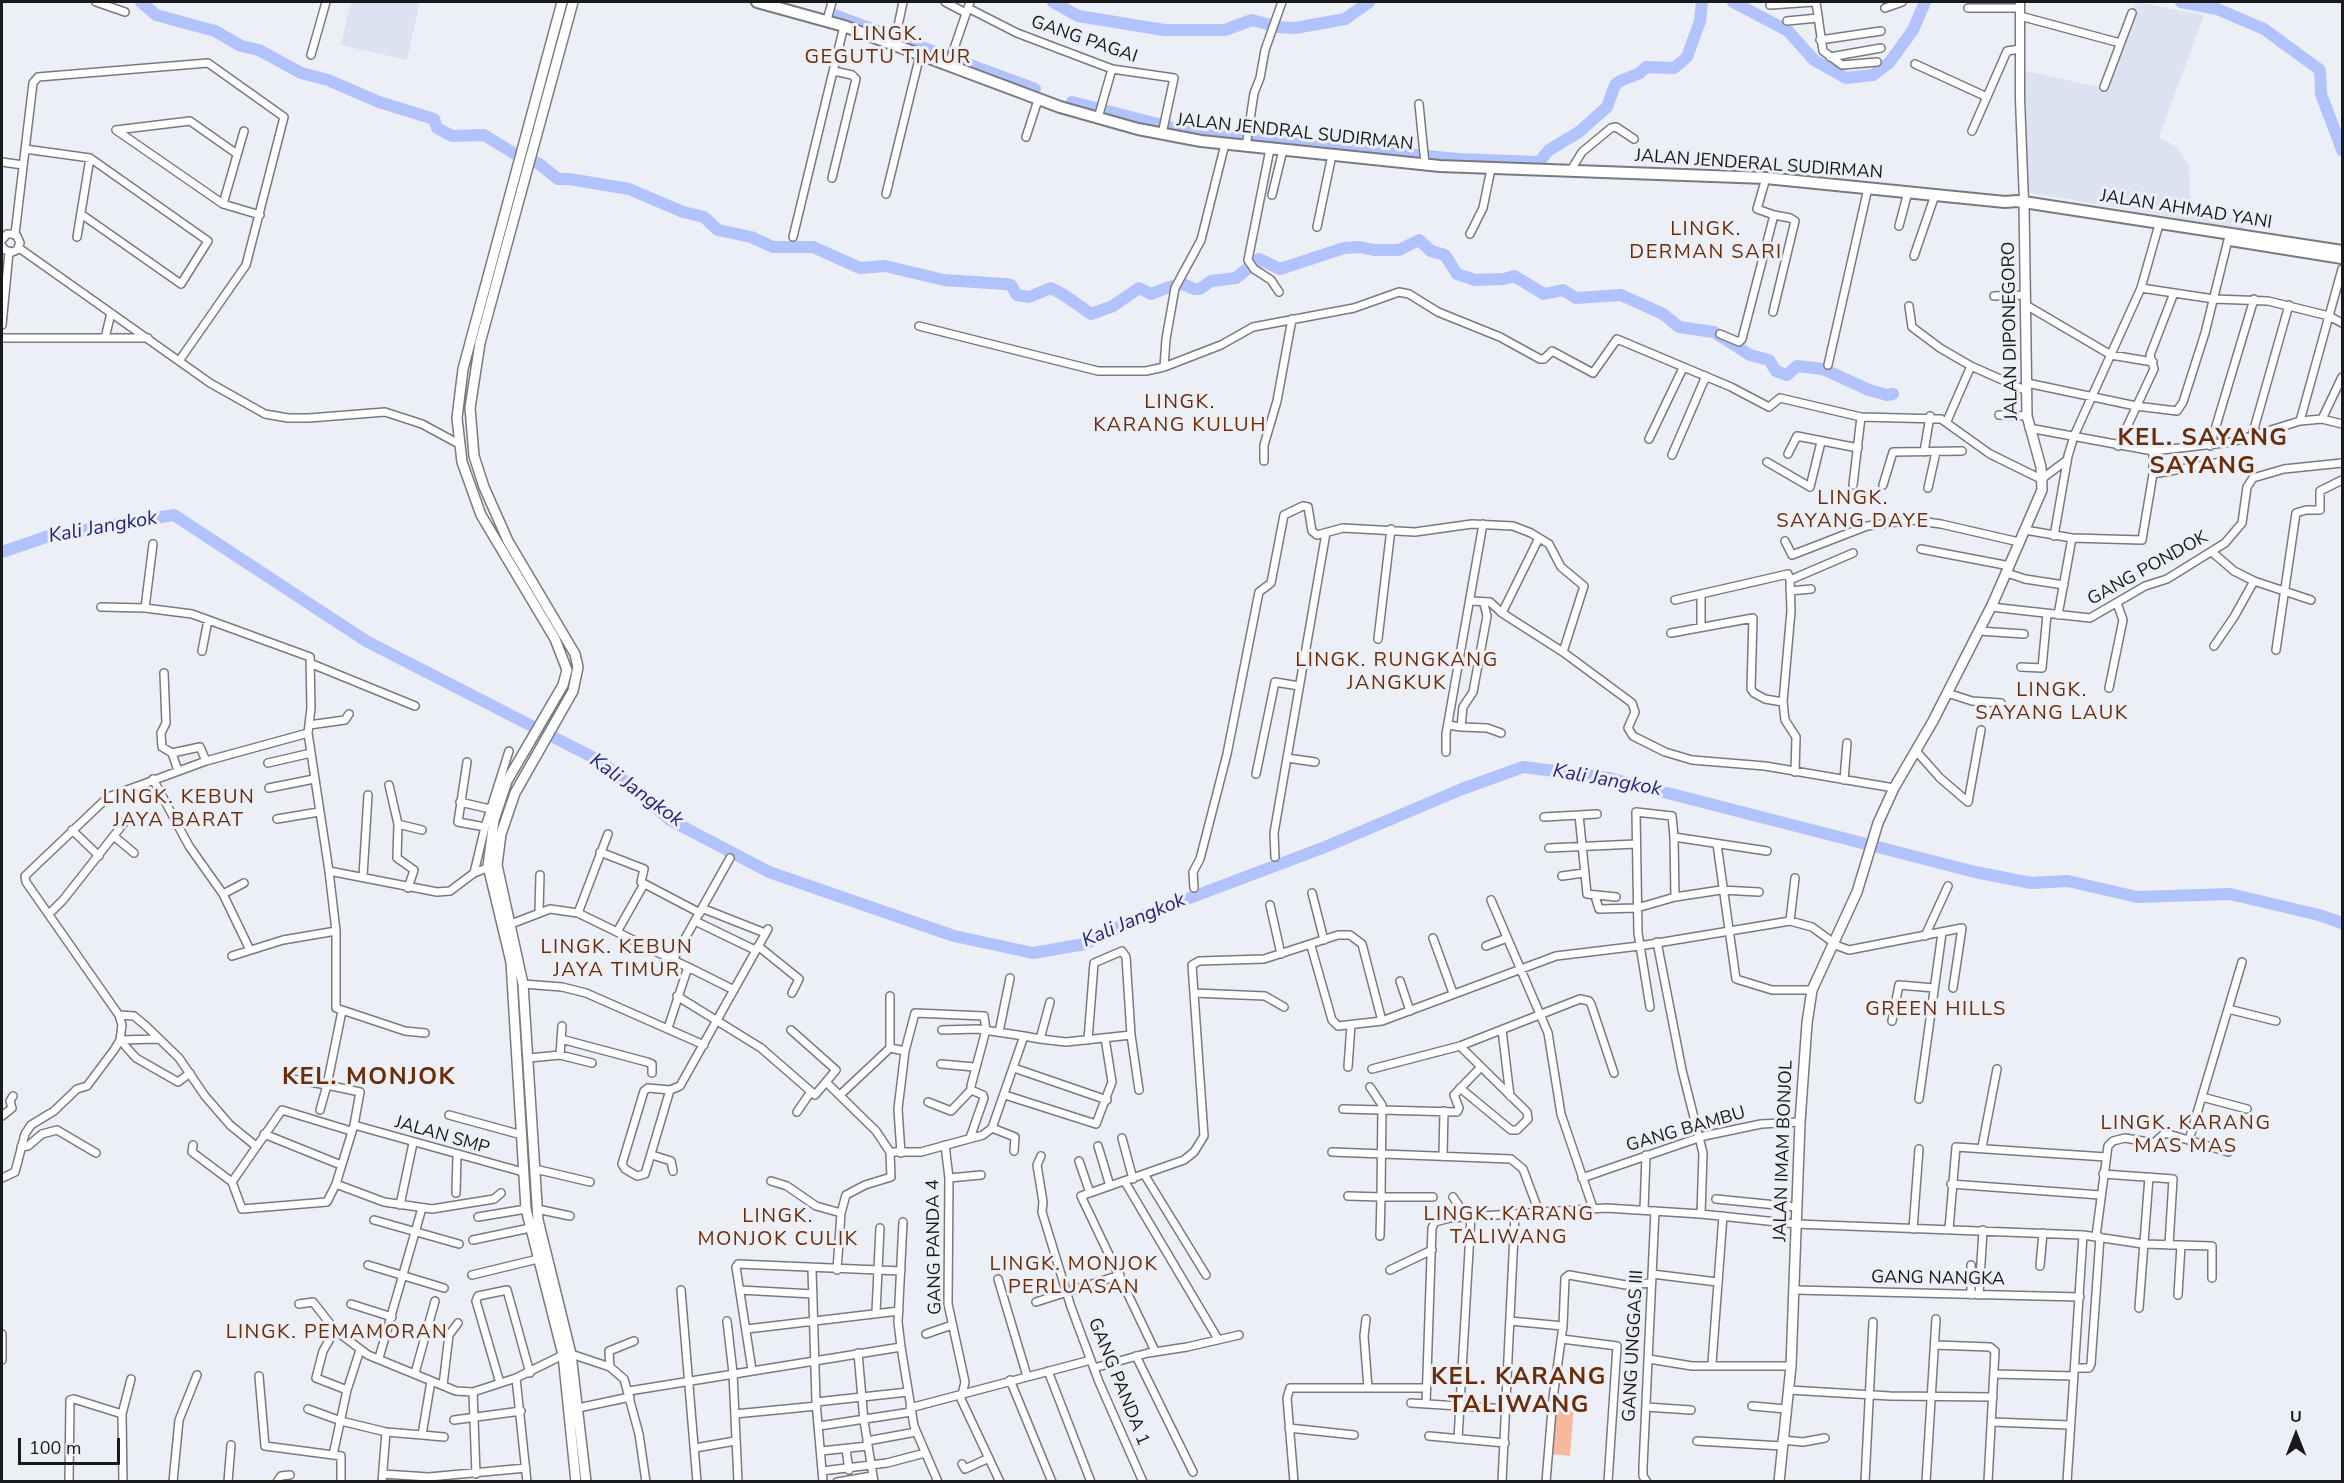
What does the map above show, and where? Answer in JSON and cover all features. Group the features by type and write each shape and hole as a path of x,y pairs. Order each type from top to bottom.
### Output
{"highway":[{"name":"JALAN JENDRAL SUDIRMAN","path":"757,2 827,20 1038,100 1225,144 1247,141 1270,149 1332,156 1425,158 1491,169"},
{"name":"JALAN JENDERAL SUDIRMAN","path":"1491,169 1766,178 2024,205"},
{"path":"2024,205 2228,240 2248,240 2343,258"},
{"name":"JALAN AHMAD YANI","path":"2024,205 2248,240 2343,251"}],"main road":[{"path":"562,2 463,369 457,418 459,444 468,484 481,515 555,639 566,664 566,679 513,767 494,820 493,866 508,944 516,1034 526,1209 530,1228 538,1242 567,1354 578,1408 586,1482"},
{"path":"573,2 474,371 471,433 484,487 508,541 575,654 577,678 561,711 524,774 505,820 493,866 511,924 524,984 538,1260 567,1354 576,1482"},
{"name":"JALAN DIPONEGORO","path":"2024,205 2027,416 2042,475"},
{"path":"1894,788 1917,752 1991,607 2041,494 2042,475"},
{"name":"JALAN IMAM BONJOL","path":"1779,1482 1790,1390 1800,1122 1806,1031 1812,990 1849,912 1875,835 1894,788"},
{"path":"516,1034 527,1032"}],"street":[{"path":"96,2 125,12"},
{"path":"311,55 326,2"},
{"path":"827,20 832,2"},
{"path":"894,45 903,2"},
{"name":"GANG PAGAI","path":"945,2 968,8 1017,33 1112,69 1174,78 1163,128"},
{"path":"1247,141 1251,108 1268,39 1282,2"},
{"path":"1770,5 1815,2 1823,51 1842,66 1877,62"},
{"path":"1885,8 1902,2"},
{"path":"948,66 968,8"},
{"path":"1968,8 2020,9 2120,43"},
{"name":"JALAN DIPONEGORO","path":"2020,9 2024,205"},
{"path":"2104,87 2132,13"},
{"path":"1787,21 1818,18"},
{"path":"793,237 844,26"},
{"path":"1820,39 1881,32"},
{"path":"1830,57 1881,48"},
{"path":"1972,131 2007,51 2020,49"},
{"path":"886,194 920,55"},
{"path":"19,248 20,240 15,234 34,79 208,63 284,117 260,215 242,272 179,361"},
{"path":"1915,64 1987,97"},
{"path":"1099,113 1112,69"},
{"path":"832,178 856,79 852,75 834,70"},
{"path":"1026,137 1038,100"},
{"path":"1419,104 1425,158"},
{"path":"237,154 190,121 116,130 223,204 260,215"},
{"path":"1571,170 1582,152 1611,128 1616,127 1634,139"},
{"path":"223,204 244,130"},
{"path":"1164,367 1166,339 1175,288 1201,240 1225,144"},
{"path":"24,149 90,158 208,242 180,284 81,214"},
{"path":"1270,149 1248,260 1253,267 1271,280 1279,292"},
{"path":"1272,195 1283,150"},
{"path":"1317,227 1332,156"},
{"path":"77,237 90,158"},
{"path":"2,162 23,165"},
{"path":"1470,234 1483,208 1491,169"},
{"path":"1766,178 1757,210 1795,221 1773,312"},
{"path":"1828,364 1868,188"},
{"path":"1899,226 1908,192"},
{"path":"1914,256 1935,195"},
{"path":"1720,334 1739,342 1742,339 1773,215"},
{"path":"2054,536 2067,460 2074,436 2141,288 2158,228"},
{"path":"2,240 7,234 15,234"},
{"path":"1909,306 1912,327 1940,348 1971,366 2027,387 2177,411 2183,402 2214,299 2228,240"},
{"path":"2,246 9,252"},
{"path":"9,252 19,248"},
{"path":"19,248 179,361 246,405 265,414 288,418 309,418 385,412 422,424 459,444"},
{"path":"2,325 9,252"},
{"path":"2300,421 2343,269"},
{"path":"2141,288 2214,299 2254,300 2289,305 2329,316 2343,323"},
{"path":"919,326 1098,371 1125,372 1164,367 1221,345 1253,327 1362,306 1399,292 1409,294 1438,312 1500,337 1540,359 1544,359 1552,351 1593,373 1598,370 1616,339 1706,376 1769,407 1780,398 1861,417 1930,416 1947,421 1981,449 2042,475 2067,460"},
{"path":"2118,446 2154,369 2150,355 2174,294"},
{"path":"1994,296 2026,295"},
{"path":"2210,446 2254,300"},
{"path":"2026,305 2111,355 2153,363"},
{"path":"2252,436 2289,305"},
{"path":"105,338 111,313"},
{"path":"1264,461 1264,445 1277,401 1292,319"},
{"path":"2,338 148,338"},
{"path":"1947,421 1971,366"},
{"path":"1649,439 1683,368"},
{"path":"1672,455 1706,376"},
{"path":"2322,419 2343,377"},
{"path":"1999,415 2027,416"},
{"path":"1924,452 1930,416"},
{"path":"1853,485 1861,417"},
{"path":"2029,428 2153,451 2210,446 2300,421 2322,419 2343,424"},
{"path":"1788,453 1797,436 1858,448"},
{"path":"1767,462 1810,487 1821,442"},
{"path":"1883,485 1893,452 1962,451"},
{"path":"2025,530 2072,538 2142,540 2154,472 2153,451"},
{"path":"1928,488 1936,452"},
{"path":"2154,472 2221,462"},
{"name":"GANG PONDOK","path":"1991,607 2086,619 2145,586 2167,579 2230,539 2242,523 2247,487 2253,478 2284,469 2343,463"},
{"path":"2276,650 2296,513 2320,510 2320,491 2343,480"},
{"path":"1194,888 1193,872 1200,859 1227,754 1260,592 1272,581 1284,515 1289,511 1307,506 1310,511 1313,533 1317,535 1343,528 1415,532 1483,524 1513,526 1539,538 1549,544 1561,567 1582,583 1585,590 1563,652"},
{"path":"1785,541 1792,555 1867,526 1912,520 1931,522 2019,542"},
{"path":"1446,752 1448,725 1483,524"},
{"path":"1378,639 1390,529"},
{"path":"1275,857 1274,833 1326,533"},
{"path":"1504,615 1539,538"},
{"path":"2058,615 2072,538"},
{"path":"145,608 153,543"},
{"path":"1921,549 2008,569 2025,579 2064,585"},
{"path":"2212,552 2234,571 2254,581 2283,593 2311,600"},
{"path":"1790,580 1853,553"},
{"path":"1675,600 1788,574 1791,611 1783,702 1785,720 1797,739 1796,772"},
{"path":"2214,646 2234,617 2254,581"},
{"path":"1791,591 1811,589"},
{"path":"1701,594 1701,626"},
{"path":"1471,601 1484,604 1490,602 1504,615 1563,652 1632,703 1635,712 1628,730 1649,745 1692,760 1765,766 1894,788"},
{"path":"2109,688 2123,620 2117,603"},
{"path":"1461,727 1463,708 1474,688 1487,616 1484,604"},
{"path":"101,607 178,611 305,653 310,657 312,664 309,729 336,931 336,1007 342,1011 405,1031 425,1033"},
{"path":"2020,667 2040,669 2043,667 2047,614"},
{"path":"1671,633 1753,618 1751,689 1759,696 1783,702"},
{"path":"202,651 208,620"},
{"path":"1979,631 2024,634"},
{"path":"312,664 415,706"},
{"path":"164,673 166,723 161,734 162,747 166,752 172,753 200,747 206,761"},
{"path":"1256,774 1275,682 1299,686"},
{"path":"1947,693 1972,701 2001,703"},
{"path":"2,1178 13,1174 28,1129 42,1117 54,1111 77,1089 87,1086 120,1040 122,1025 119,1015 95,985 26,882 25,876 108,797 206,761 345,720 349,714"},
{"path":"1448,725 1487,728 1502,733"},
{"path":"1917,752 1940,778 1968,802 1981,730"},
{"path":"1844,780 1847,743"},
{"path":"474,873 490,809 509,751"},
{"path":"172,753 178,771"},
{"path":"268,763 311,753"},
{"path":"1287,758 1315,762"},
{"path":"467,762 458,823 485,827"},
{"path":"153,779 189,846 223,894 250,950"},
{"path":"269,788 314,779"},
{"path":"389,785 398,824 397,858 414,870 408,888"},
{"path":"363,876 368,795"},
{"path":"460,802 490,809"},
{"path":"1650,1007 1639,946 1637,811 1667,815 1674,819 1675,897"},
{"path":"277,819 319,812"},
{"path":"1544,817 1597,814"},
{"path":"1579,815 1580,845 1587,894 1616,897"},
{"path":"49,914 115,837 127,819"},
{"path":"398,824 422,830"},
{"path":"72,830 99,856"},
{"path":"578,913 608,834"},
{"path":"115,837 134,853"},
{"path":"1674,837 1767,851"},
{"path":"1549,848 1636,844"},
{"path":"1717,844 1721,890 1737,981 1772,990 1812,990"},
{"path":"600,852 644,869 640,881 644,884 702,911 766,931 679,1088 645,1090 622,1166 643,1176 652,1155 670,1090"},
{"path":"673,960 730,858"},
{"path":"329,871 363,876 408,888 450,891 474,873 493,866"},
{"path":"1562,876 1584,873"},
{"path":"539,911 540,875"},
{"path":"1790,921 1795,878"},
{"path":"223,894 244,883"},
{"path":"617,932 644,884"},
{"path":"1925,936 1948,886"},
{"path":"1595,896 1599,909 1637,908 1675,897 1721,890 1759,892"},
{"path":"1312,893 1324,940"},
{"path":"1491,900 1541,1016 1552,1048 1561,1114 1593,1208"},
{"path":"1270,904 1281,954"},
{"path":"511,924 539,911 557,909 578,913 734,990"},
{"path":"695,921 756,948 798,979 792,993"},
{"path":"1311,946 1335,1025 1382,1021 1556,956 1639,946 1790,921 1806,924 1833,943 1852,950 1962,928 1953,988"},
{"path":"232,956 283,940 336,931"},
{"path":"1918,1099 1942,933"},
{"path":"1155,1351 1081,1196 1190,1157 1204,1136 1206,1125 1192,967 1195,962 1257,960 1311,946 1344,934 1353,936 1360,942 1382,1021"},
{"path":"1433,938 1453,993"},
{"path":"1486,946 1507,938"},
{"path":"1657,942 1682,1070 1704,1159 1701,1214"},
{"path":"1088,1040 1094,963 1120,951 1126,957 1131,1035 1139,1090"},
{"path":"2189,1140 2242,962"},
{"path":"668,1028 688,968"},
{"path":"999,1032 1010,978"},
{"path":"1400,981 1410,1011"},
{"path":"524,984 572,988 704,1045"},
{"path":"1892,1021 1899,985 1934,988"},
{"path":"1194,993 1265,996 1284,1006"},
{"path":"677,996 761,1048 810,1093 817,1095 836,1070 791,1030"},
{"path":"840,1095 890,1048 890,996"},
{"path":"1372,1069 1460,1046 1580,999 1589,1000 1614,1073"},
{"path":"1040,1039 1050,1002"},
{"path":"2228,1009 2276,1021"},
{"path":"320,1110 342,1011"},
{"path":"901,1154 898,1119 905,1051 915,1013 983,1016 986,1030 974,1067 971,1090 951,1111 928,1102"},
{"path":"119,1015 138,1018 179,1058 188,1075 230,1125 256,1146"},
{"path":"1348,1067 1352,1025"},
{"path":"560,1055 562,1026"},
{"path":"942,1030 986,1030 1060,1043 1131,1035"},
{"path":"1502,1030 1510,1096"},
{"path":"890,1152 901,1154 921,1152 970,1138 992,1128 1024,1036"},
{"path":"1005,1095 1092,1124 1099,1122 1112,1082 1105,1038"},
{"path":"120,1040 158,1039"},
{"path":"561,1039 647,1062 652,1064 652,1073"},
{"path":"120,1040 136,1058 178,1082 188,1075"},
{"path":"1460,1046 1528,1114 1528,1119 1515,1130 1511,1130 1460,1088"},
{"path":"890,1048 905,1051"},
{"path":"529,1058 560,1055 592,1063"},
{"path":"941,1064 974,1067"},
{"path":"1014,1068 1107,1100"},
{"path":"1342,1109 1444,1112 1459,1110 1454,1098 1460,1088 1480,1068"},
{"path":"1982,1147 1997,1069"},
{"path":"193,1145 192,1152 232,1182 239,1207 245,1209 324,1203 329,1200 336,1184 360,1092 292,1080"},
{"path":"827,1083 876,1131 890,1152 891,1177 848,1193 841,1213 837,1270"},
{"path":"1370,1087 1380,1100 1382,1109 1380,1236"},
{"path":"970,1138 984,1098 983,1095 971,1090"},
{"path":"797,1112 810,1093"},
{"path":"2,1116 12,1108 10,1101 13,1096"},
{"path":"2202,1097 2247,1109"},
{"name":"JALAN SMP","path":"264,1134 284,1110 523,1172"},
{"path":"1443,1155 1444,1112"},
{"path":"449,1115 522,1135"},
{"path":"42,1117 57,1130 96,1153"},
{"name":"GANG BAMBU","path":"1582,1178 1699,1138 1761,1124 1800,1122"},
{"path":"992,1128 1016,1137 1014,1151"},
{"path":"21,1147 28,1146 42,1134 57,1130"},
{"path":"1994,1374 2074,1372 2089,1368 2091,1364 2100,1195 2108,1146 2119,1138 2152,1143 2165,1133 2228,1152"},
{"path":"232,1182 264,1134 341,1165"},
{"path":"1122,1138 1133,1179"},
{"path":"400,1205 412,1143"},
{"name":"GANG PANDA 4","path":"945,1145 949,1178 948,1304 965,1382 961,1401 1000,1482"},
{"path":"1098,1146 1110,1186"},
{"path":"1949,1229 1954,1148 1958,1146 2106,1156"},
{"path":"1913,1228 1919,1149"},
{"path":"1332,1152 1506,1158 1517,1162 1529,1181 1539,1212"},
{"path":"652,1155 671,1161 673,1171"},
{"path":"1644,1210 1646,1155"},
{"path":"456,1193 457,1156"},
{"name":"GANG PANDA 1","path":"1041,1156 1037,1165 1043,1202 1042,1212 1067,1293 1092,1364 1143,1482"},
{"path":"1079,1161 1090,1193"},
{"path":"535,1169 590,1182"},
{"path":"1144,1174 1206,1275"},
{"path":"2103,1174 2174,1180 2169,1245"},
{"path":"949,1178 981,1175"},
{"path":"2139,1308 2149,1177"},
{"path":"771,1181 787,1186 816,1206 841,1213"},
{"path":"1125,1182 1218,1339"},
{"path":"336,1184 372,1199 422,1208 450,1208 472,1201 494,1199 501,1193"},
{"path":"1951,1184 2100,1195"},
{"path":"1348,1196 1433,1197"},
{"path":"1453,1197 1468,1216 1458,1439"},
{"path":"1716,1199 1796,1207"},
{"path":"379,1358 422,1208"},
{"path":"1426,1404 1433,1225 1435,1222 1468,1216 1593,1208 1701,1214 1796,1224 2082,1235 2143,1244 2213,1247 2212,1278"},
{"path":"478,1217 526,1209"},
{"path":"537,1209 570,1216"},
{"name":"GANG UNGGAS III","path":"1647,1482 1643,1474 1655,1211"},
{"path":"1502,1482 1515,1214"},
{"path":"1712,1364 1723,1216"},
{"path":"374,1220 459,1244"},
{"path":"903,1222 899,1311 901,1347 916,1432 938,1482"},
{"path":"473,1240 530,1228"},
{"path":"876,1312 880,1228"},
{"path":"1975,1295 1983,1230"},
{"path":"2040,1266 2043,1233"},
{"path":"2067,1482 2082,1235"},
{"path":"2178,1294 2181,1245"},
{"path":"1390,1270 1432,1250"},
{"path":"472,1275 538,1260"},
{"path":"752,1370 738,1264 812,1269 901,1271"},
{"path":"368,1265 444,1288"},
{"path":"1971,1265 1975,1295"},
{"path":"812,1269 816,1404 823,1482"},
{"path":"1652,1274 1717,1281"},
{"path":"1036,1302 1120,1275"},
{"path":"1546,1482 1553,1398 1562,1339 1564,1279 1569,1275 1626,1285 1651,1283"},
{"path":"998,1279 1027,1376"},
{"path":"500,1383 476,1301 478,1296 504,1289 508,1292 530,1373"},
{"path":"681,1290 697,1482"},
{"path":"740,1290 813,1294"},
{"name":"GANG NANGKA","path":"1795,1290 2080,1297"},
{"path":"415,1373 435,1301"},
{"path":"299,1304 313,1302 335,1330 360,1350 456,1391 473,1392 516,1378 567,1354 610,1367 621,1374 630,1394 646,1482"},
{"path":"351,1304 392,1317"},
{"path":"747,1329 899,1311"},
{"path":"1366,1319 1364,1336 1368,1388"},
{"path":"1926,1482 1936,1319"},
{"path":"727,1321 734,1373 738,1482"},
{"path":"1510,1322 1563,1326"},
{"path":"1864,1482 1873,1322"},
{"path":"443,1385 449,1335 458,1323"},
{"path":"926,1334 952,1325"},
{"path":"335,1330 324,1351 316,1378 347,1390"},
{"path":"2,1334 2,1360"},
{"path":"819,1426 864,1421 911,1410 961,1393 1048,1371 1239,1335"},
{"path":"1562,1339 1616,1345 1608,1482"},
{"path":"610,1367 609,1350 634,1341"},
{"path":"1935,1345 1993,1348 1996,1353 1988,1482"},
{"path":"578,1408 687,1381 901,1347"},
{"path":"333,1455 347,1390 360,1350"},
{"path":"837,1482 873,1479 861,1396 858,1353"},
{"path":"1136,1356 1193,1473"},
{"path":"1649,1359 1692,1366 1712,1364 1791,1366"},
{"path":"1048,1371 1091,1482"},
{"path":"173,1482 179,1420 197,1375"},
{"path":"259,1376 266,1447 343,1458 341,1482"},
{"path":"516,1378 527,1482"},
{"path":"123,1482 122,1414 131,1379"},
{"path":"1010,1380 1052,1482"},
{"path":"422,1435 431,1381"},
{"path":"1294,1482 1287,1393 1292,1387 1426,1388"},
{"path":"1790,1390 1932,1397 1993,1397"},
{"path":"473,1392 476,1474"},
{"path":"735,1414 861,1396 908,1392"},
{"path":"69,1482 70,1400 74,1399 122,1414"},
{"path":"1411,1404 1507,1409"},
{"path":"1752,1406 1786,1409"},
{"path":"1646,1407 1691,1410"},
{"path":"308,1409 341,1421 386,1432 444,1437"},
{"path":"454,1420 521,1411"},
{"path":"1992,1422 2069,1425"},
{"path":"1289,1428 1354,1435"},
{"path":"386,1432 382,1478 476,1474 526,1468"},
{"path":"821,1451 846,1449 916,1432"},
{"path":"1429,1436 1504,1443"},
{"path":"1697,1441 1782,1443 1825,1438"},
{"path":"695,1448 735,1441"},
{"path":"228,1482 231,1446"},
{"path":"846,1449 850,1481"},
{"path":"822,1471 849,1469 924,1453"},
{"path":"962,1464 965,1469 989,1458"},
{"path":"277,1482 281,1476 290,1475"}],"shaded area":[{"path":"351,2 420,2 407,60 341,45"},
{"path":"2136,2 2204,15 2159,137 2178,148 2189,166 2190,209 2244,220 2244,229 2025,192 2021,70 2104,88"},
{"path":"1555,1401 1574,1403 1570,1456 1552,1454"}],"waterway":[{"path":"141,2 156,15 215,31 241,46 259,50 301,73 328,80 379,102 434,119 437,128 452,136 484,135 515,154 538,163 558,179 629,189 683,212 704,217 718,230 751,237 773,247 813,247 860,268 885,266 944,280 1011,285 1017,295 1029,297 1051,288 1091,314 1113,306 1139,288 1151,294 1183,284 1200,289 1211,281 1236,278 1259,259 1280,269 1344,248 1399,250 1419,240 1431,251 1445,255 1457,274 1475,280 1504,279 1514,276 1544,294 1563,290 1576,298 1621,295 1663,314 1679,327 1714,332 1750,355 1769,360 1776,371 1787,375 1797,366 1823,369 1869,390 1887,395 1893,394"},
{"path":"1053,2 1078,16 1164,30 1225,30 1252,20 1278,27 1295,28 1345,19 1369,2"},
{"path":"1072,102 1197,134 1458,159 1539,162 1549,150 1579,132 1607,107 1615,85 1620,81 1640,73 1646,67 1674,68 1687,57 1700,21 1702,2"},
{"path":"1733,2 1788,31 1814,60 1846,78 1873,75 1889,63 1913,30 1925,2"},
{"path":"2181,2 2217,9 2264,29 2320,70 2321,94 2342,150"},
{"path":"831,14 1035,89"},
{"name":"Kali Jangkok","path":"2,552 49,536 174,515 366,641 602,762 670,820 769,872 954,936 1033,953 1085,944 1142,916 1325,847 1462,789 1523,767 1609,778 1975,872 2031,883 2068,881 2137,897 2230,894 2319,915 2342,923"}],"district":[{"name":"LINGK. GEGUTU TIMUR","path":"888,46"},
{"name":"LINGK. DERMAN SARI","path":"1706,242"},
{"name":"LINGK. KARANG KULUH","path":"1180,414"},
{"name":"KEL. SAYANG SAYANG","path":"2203,453"},
{"name":"LINGK. SAYANG DAYE","path":"1853,510"},
{"name":"LINGK. RUNGKANG JANGKUK","path":"1397,672"},
{"name":"LINGK. SAYANG LAUK","path":"2052,702"},
{"name":"LINGK. KEBUN JAYA BARAT","path":"179,810"},
{"name":"LINGK. KEBUN JAYA TIMUR","path":"617,960"},
{"name":"GREEN HILLS","path":"1936,1010"},
{"name":"KEL. MONJOK","path":"369,1078"},
{"name":"LINGK. KARANG MAS MAS","path":"2186,1136"},
{"name":"LINGK. KARANG TALIWANG","path":"1509,1226"},
{"name":"LINGK. MONJOK CULIK","path":"778,1228"},
{"name":"LINGK. MONJOK PERLUASAN","path":"1074,1276"},
{"name":"LINGK. PEMAMORAN","path":"337,1333"},
{"name":"KEL. KARANG TALIWANG","path":"1519,1392"}]}
